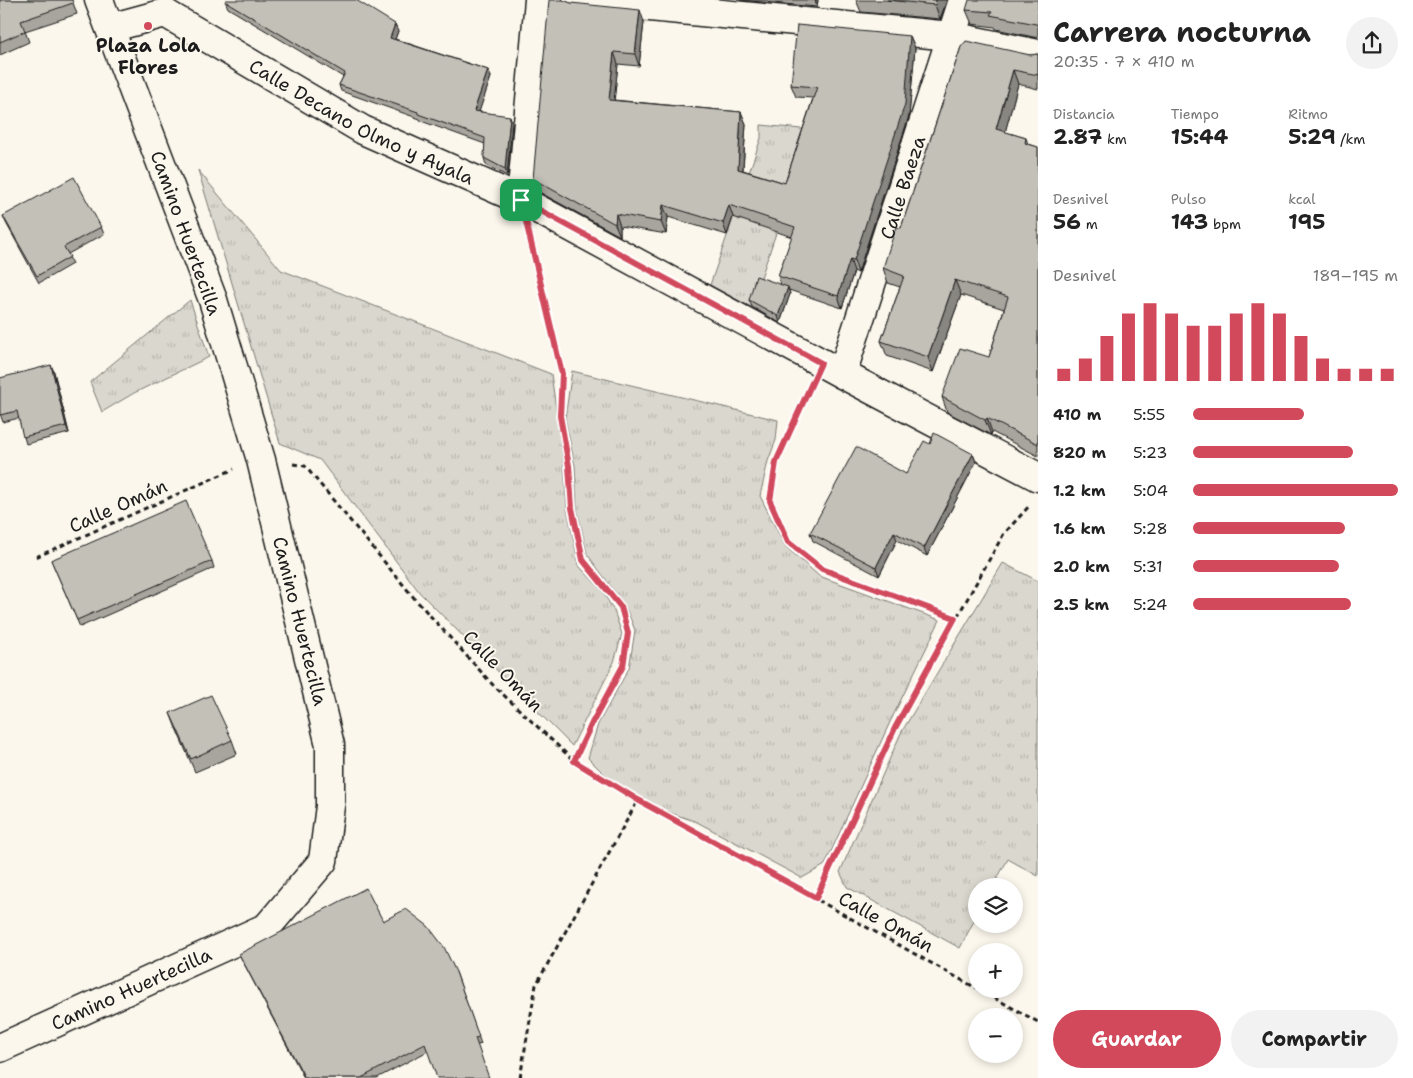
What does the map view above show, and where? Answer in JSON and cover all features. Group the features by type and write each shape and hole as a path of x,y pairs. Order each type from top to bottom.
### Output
{"street":[{"path":"100,0 110,28 166,7"},
{"path":"521,200 539,0"},
{"path":"577,0 951,36 1038,54"},
{"name":"Calle Baeza","path":"831,368 963,0"},
{"name":"Calle Decano Olmo y Ayala","path":"166,7 363,130 521,200 831,368 1035,490"},
{"name":"Camino Huertecilla","path":"0,1048 267,927 323,861 330,806 330,745 261,460 213,300 110,28"}],"path":[{"path":"521,200 562,374 560,416 569,466 572,508 583,560 621,607 628,633 623,666 574,761"},
{"path":"831,368 776,462 770,501 788,542 822,569 955,618"},
{"name":"Calle Omán","path":"36,557 243,465 261,460 305,466 415,599 493,684 574,761 638,800 968,983"},
{"path":"816,898 895,728 1002,535 1035,490"},
{"path":"520,1078 536,984 638,800"},
{"name":"Calle Omán","path":"995,998 1038,1022"}],"green space":[{"path":"761,125 811,130 751,307 710,285 761,138"},
{"path":"198,170 281,270 551,374 564,465 567,508 579,566 602,590 614,611 622,634 614,662 572,746 420,593 320,460 280,443"},
{"path":"190,300 209,357 134,393 102,412 90,382"},
{"path":"572,371 778,420 776,440 768,461 760,496 785,546 819,576 940,620 890,722 825,865 802,878 697,822 628,798 588,758 598,724 629,668 635,630 625,606 587,554 577,509 575,466 565,418"},
{"path":"1003,563 1038,581 1038,876 1008,859 997,878 968,878 968,932 960,948 847,887 840,872 901,733"}],"building":[{"path":"0,0 72,0 73,3 21,21 25,31 0,42"},
{"path":"226,0 356,0 395,24 390,38 488,70 474,111 510,116 505,169 484,158 485,138 418,114 418,112 339,85 345,73"},
{"path":"549,0 563,0 571,3 640,10 635,54 614,52 609,100 741,112 738,169 785,183 817,87 791,85 797,25 910,36 905,104 854,260 850,259 838,296 778,276 795,227 729,205 723,223 663,205 661,222 616,214 615,224 533,179"},
{"path":"887,0 936,0 935,5"},
{"path":"969,0 1038,0 1038,25 990,15 992,12 966,10"},
{"path":"966,41 1030,55 1038,54 1038,75 1013,70 996,129 1026,138 1025,143 1038,147 1038,444 987,418 985,420 942,397 960,348 989,357 1008,297 955,280 928,357 881,341 904,276 883,268 896,227 901,228 961,47"},
{"path":"74,177 101,227 64,247 70,257 37,276 3,216"},
{"path":"756,276 788,287 778,316 749,300"},
{"path":"51,365 66,426 23,437 17,411 0,415 0,378"},
{"path":"934,433 973,454 924,548 894,532 876,567 810,533 856,447 906,474 924,441 930,444"},
{"path":"186,501 212,561 77,620 51,560"},
{"path":"211,695 232,740 191,759 170,713"},
{"path":"366,888 383,921 406,909 428,926 444,947 456,972 479,1037 475,1038 489,1078 437,1078 425,1044 361,1078 305,1078 239,954"}],"place":[{"name":"Plaza Lola Flores","path":"148,26"}],"route":[{"path":"521,200 821,363 776,462 770,501 788,542 822,569 955,618 895,728 816,898 638,800 574,761 623,666 628,633 621,607 583,560 572,508 569,466 560,416 562,374 521,200"}]}
